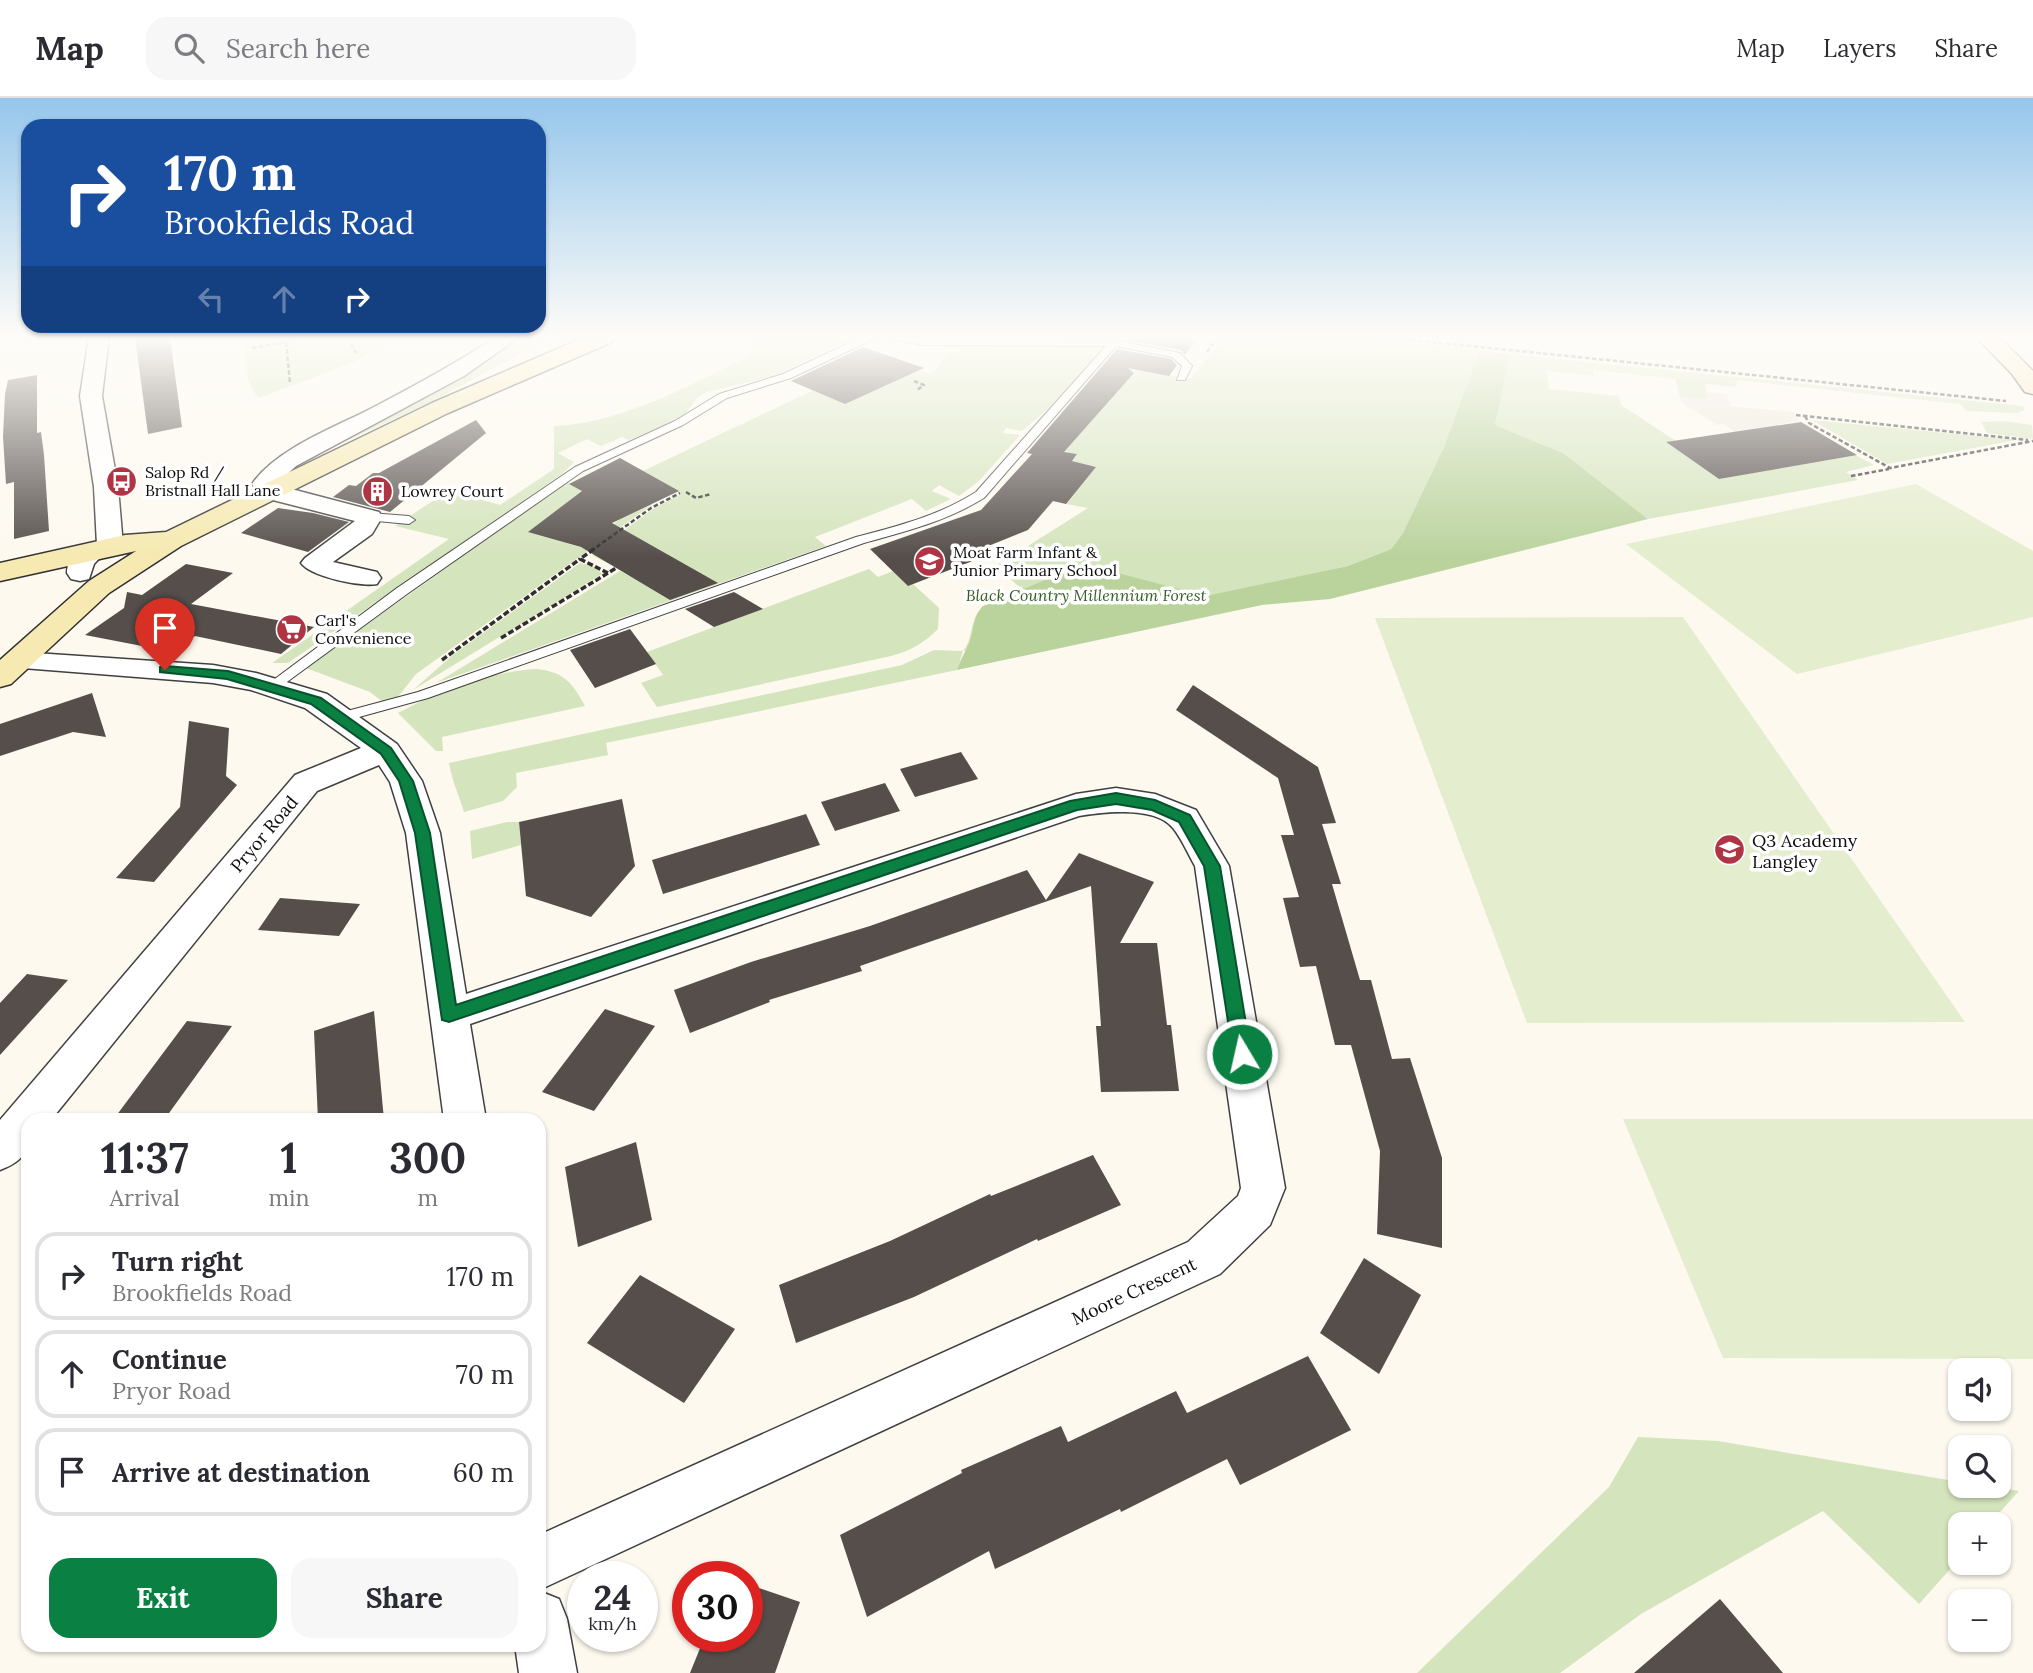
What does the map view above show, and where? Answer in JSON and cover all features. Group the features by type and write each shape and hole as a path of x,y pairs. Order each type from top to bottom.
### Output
{"street":[{"path":"93,410 106,487 96,565"},
{"path":"368,578 314,563 363,529 370,517 269,492 264,484 280,466 385,410"},
{"path":"0,574 96,565 171,540 435,410"},
{"path":"10,669 96,565 142,540 171,540"},
{"path":"10,669 228,675 316,701 386,751 406,781 423,833 464,1113"},
{"name":"Pryor Road","path":"32,1113 306,783 342,766 386,751"},
{"name":"Moore Crescent","path":"449,1015 1076,805 1116,799 1155,805 1184,818 1212,866 1263,1188 1254,1210 1204,1258 546,1560"},
{"name":"Pryor Road","path":"0,1151 21,1126"},
{"path":"544,1652 548,1673"}],"lane":[{"path":"271,687 413,583 579,469 679,423 699,410"},
{"path":"341,717 398,702 548,652 611,627 847,544 926,522 980,495 1053,410"},
{"path":"370,517 409,520"}],"path":[{"path":"1796,415 2033,440"},
{"path":"1805,416 1809,422 1890,468"},
{"path":"1852,476 2033,440"},
{"path":"686,492 696,498 707,492 711,495"},
{"path":"398,702 411,684 651,508 680,493"},
{"path":"580,559 608,573 616,568"}],"green space":[{"path":"398,410 412,410 309,458"},
{"path":"630,410 688,410 683,417 629,440 622,437 601,446 587,439 558,453 574,462 562,474 288,663 272,663 449,539 395,526 449,490 500,505 554,469 554,426 610,417"},
{"path":"770,410 1046,410 1022,431 1006,428 1003,433 1020,435 979,481 959,496 939,485 932,491 951,499 926,511 912,499 815,537 826,546 436,683 620,571 644,584 683,564 647,543 607,563 592,555 651,510 681,494 643,471"},
{"name":"Black Country Millennium Forest","path":"1100,410 1458,410 1444,447 1403,533 1391,549 1348,566 963,651 977,614 982,609 994,601 1024,591 996,566 1088,508 1066,504 1096,467 1072,461 1077,454 1064,452"},
{"name":"Black Country Millennium Forest","path":"1458,410 1498,410 1495,425 1563,453 1648,519 1330,599 1262,605 957,670 971,638 977,614 983,606 1083,564 1206,596 1348,566 1391,549 1403,533 1444,447"},
{"path":"1498,410 1629,410 1676,441 1667,443 1719,479 1854,454 1874,465 1846,472 1858,480 1648,519 1563,453 1495,425"},
{"path":"1966,410 2024,410 2016,413"},
{"path":"1812,420 2017,440 1887,464"},
{"path":"2003,421 2032,425 2033,439 1987,433 1981,422"},
{"path":"567,482 582,491 529,532 583,548 634,508 653,504 416,674 397,698 383,702 370,692 306,668"},
{"path":"1916,484 2033,551 2033,617 1797,674 1626,544"},
{"path":"580,563 595,567 602,574 413,690 454,654"},
{"path":"869,569 878,577 893,571 908,586 913,584 939,608 938,629 916,646 891,656 657,707 641,683 663,675 647,652"},
{"path":"1683,617 1965,1022 1527,1023 1375,618"},
{"path":"934,650 963,651 957,670 606,743 608,755 516,773 517,787 503,801 464,812 450,770 449,763 902,665"},
{"path":"536,669 553,672 566,680 585,706 442,737 443,751 436,751 398,713 431,697 483,678"},
{"path":"507,822 519,822 521,845 472,859 470,831"},
{"path":"1623,1119 2033,1119 2033,1359 1723,1358"},
{"path":"1638,1437 1718,1441 1948,1480 1948,1498 2011,1498 2011,1490 2019,1491 2000,1512 1948,1512 1948,1571 1919,1604 1823,1511 1641,1614 1560,1673 1417,1673 1609,1487"}],"shaded area":[{"path":"1694,410 1794,412 1799,421 1736,432 1723,424 1717,425"}],"building":[{"path":"4,410 37,410 37,433 41,432 44,455 49,531 14,539 14,482 6,484"},
{"path":"145,410 180,410 182,427 148,434"},
{"path":"1064,410 1101,410 1064,452 1077,454 1072,461 1096,467 1066,504 1053,501 1028,530 976,551 983,557 908,586 870,549 981,510 1032,454 1027,453"},
{"path":"476,420 486,433 390,512 333,497 349,485 356,486 373,473 379,473"},
{"path":"1801,422 1857,455 1719,479 1666,442"},
{"path":"620,458 679,491 612,523 718,583 670,600 581,547 528,532 582,491 569,484"},
{"path":"278,508 349,522 308,552 241,533"},
{"path":"186,564 233,573 191,604 314,627 281,654 195,636 173,652 85,635 124,608 127,592 142,595"},
{"path":"734,592 763,609 714,627 685,609"},
{"path":"630,629 656,664 595,688 570,650"},
{"path":"1193,685 1318,767 1336,823 1322,824 1341,884 1332,884 1360,980 1371,980 1392,1059 1410,1058 1442,1158 1442,1248 1377,1234 1380,1151 1351,1045 1335,1045 1316,966 1300,967 1283,898 1299,897 1281,835 1294,835 1278,778 1176,710"},
{"path":"92,693 106,737 73,732 0,756 0,724"},
{"path":"189,721 229,728 226,776 237,785 154,882 116,878 180,807"},
{"path":"961,752 978,779 915,797 900,769"},
{"path":"885,783 900,811 835,831 821,802"},
{"path":"622,799 635,866 591,917 526,896 519,822"},
{"path":"806,814 820,845 663,894 652,860"},
{"path":"1079,853 1154,882 1120,943 1157,943 1167,1025 1171,1025 1179,1091 1101,1092 1096,1026 1101,1026 1091,886 860,966 862,971 769,1000 770,1002 690,1033 674,990 751,962 870,926 1027,870 1046,900"},
{"path":"280,898 360,904 339,936 258,930"},
{"path":"27,974 68,980 0,1055 0,1003"},
{"path":"605,1009 655,1026 594,1111 542,1092"},
{"path":"374,1011 383,1113 318,1113 314,1031"},
{"path":"187,1021 232,1026 169,1113 118,1113"},
{"path":"636,1142 652,1220 578,1247 565,1167"},
{"path":"1093,1155 1121,1205 1038,1241 1037,1239 914,1297 796,1343 779,1285 890,1241 990,1194 991,1196"},
{"path":"1364,1258 1421,1295 1379,1374 1320,1333"},
{"path":"640,1275 735,1329 684,1403 587,1343"},
{"path":"1308,1356 1351,1430 1240,1485 1227,1459 1121,1512 1120,1509 995,1569 989,1551 867,1617 840,1535 962,1473 961,1470 1061,1426 1068,1442 1176,1391 1187,1413"},
{"path":"763,1589 800,1602 775,1673 690,1673 699,1652 763,1652"},
{"path":"1720,1599 1783,1673 1634,1673"}],"place":[{"name":"Salop Rd / Bristnall Hall Lane","path":"122,481"},
{"name":"Lowrey Court","path":"378,491"},
{"name":"Moat Farm Infant & Junior Primary School","path":"930,561"},
{"name":"Carl's Convenience","path":"292,629"},
{"name":"Q3 Academy Langley","path":"1729,850"}],"route":[{"path":"165,670 228,675 316,701 386,751 406,781 423,833 449,1015 1076,805 1116,799 1155,805 1184,818 1212,866 1242,1054"}]}
